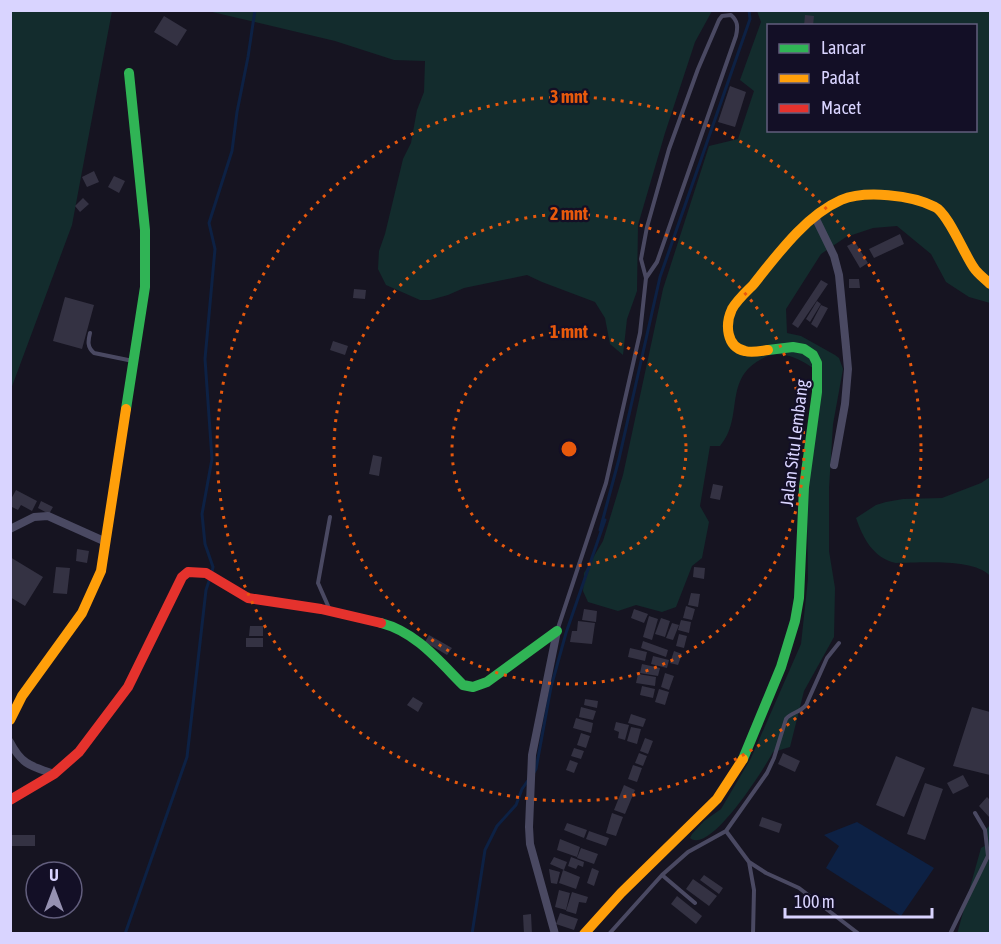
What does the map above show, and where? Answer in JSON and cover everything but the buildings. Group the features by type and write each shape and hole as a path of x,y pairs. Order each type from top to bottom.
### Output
{"street":[{"path":"10,720 22,696 82,613 101,571 145,287 145,230 129,72"},
{"name":"Jalan Situ Lembang","path":"584,933 606,907 719,796 738,770 758,727 790,644 799,600 803,489 819,368 814,356 807,350 795,347 783,346 744,351 731,341 728,330 729,317 733,308 777,256 824,209 854,196 879,195 909,198 941,210 975,270 990,284"},
{"path":"815,218 834,256 839,275 848,369 845,404 834,465"},
{"path":"10,530 34,517 48,516 106,542"},
{"path":"10,800 54,774 79,752 128,687 182,577 188,572 206,573 248,598 331,612 396,627 407,632 463,685 469,687 487,682 557,631"},
{"path":"555,933 530,844 529,827 532,755 557,631"},
{"path":"10,742 16,754 26,764 54,774"}],"lane":[{"path":"557,631 606,483 640,333 646,278 641,259 647,226 669,149 698,69 719,20 722,16 730,15 736,19 738,28 736,36 657,262 646,278"},
{"path":"90,333 88,344 94,353 134,362"},
{"path":"330,517 318,583 331,612"},
{"path":"609,933 662,875 688,852 726,831 767,773 786,719 789,715 802,710 806,705 827,658 839,643"},
{"path":"950,933 988,856 985,830 975,813"},
{"path":"726,831 749,862 766,873 799,888 859,933"},
{"path":"749,862 754,890 753,933"},
{"path":"662,875 695,903"}],"green space":[{"path":"11,11 112,11 72,225 11,389"},
{"path":"208,11 712,11 695,42 638,225 637,291 627,319 623,355 610,344 605,318 595,302 527,275 464,288 430,300 420,300 386,285 378,269 379,251 403,159 411,143 417,110 424,92 425,61 394,60 335,41"},
{"path":"757,11 990,11 990,303 969,297 946,282 931,254 897,226 873,228 846,237 821,254 786,309 787,333 801,336 835,355 839,358 843,369 833,424 829,488 829,551 835,588 834,637 804,691 790,747 773,752 736,808 723,823 699,840 690,838 704,821 721,809 751,758 801,644 808,579 809,473 822,375 811,366 782,354 768,356 753,364 744,374 739,385 728,434 720,446 710,446 700,506 709,522 702,558 692,566 676,607 662,612 636,605 618,611 588,602 583,591 584,573 603,541 623,475 663,289 709,146 738,139 754,91 740,80 761,22"},
{"path":"990,477 990,576 972,566 932,562 896,563 881,557 870,546 856,518 876,505 903,499 942,498 981,483"},
{"path":"990,825 990,933 957,934 981,848 988,844 985,830"}],"water":[{"path":"857,822 934,868 901,916 826,868 839,846 824,835"}],"waterway":[{"path":"212,572 213,567 205,544 202,514 212,459 205,359 215,249 209,223 232,151 255,10"},
{"path":"533,774 536,769 551,687 566,633 605,520 600,530 619,459 660,277 750,19 749,10"},
{"path":"125,934 187,757 206,590 210,578"},
{"path":"472,934 485,850 497,826 516,805 529,779"}],"traffic: fast":[{"path":"126,409 145,287 145,230 129,73"},
{"path":"743,759 781,667 795,621 799,598 804,487 817,392 817,363 813,355 804,349 793,347 768,350"},
{"path":"381,623 394,627 416,640 463,685 473,687 487,682 557,631"}],"traffic: slow":[{"path":"768,350 748,352 734,345 728,328 732,309 804,226 828,207 851,197 888,195 914,199 935,207 945,217 974,268 990,284"},
{"path":"10,720 22,696 82,613 101,571 126,409"},
{"path":"584,934 621,893 717,799 743,759"}],"traffic: jam":[{"path":"10,800 54,774 79,752 128,687 182,577 188,572 206,573 248,598 321,609 381,623"}]}
